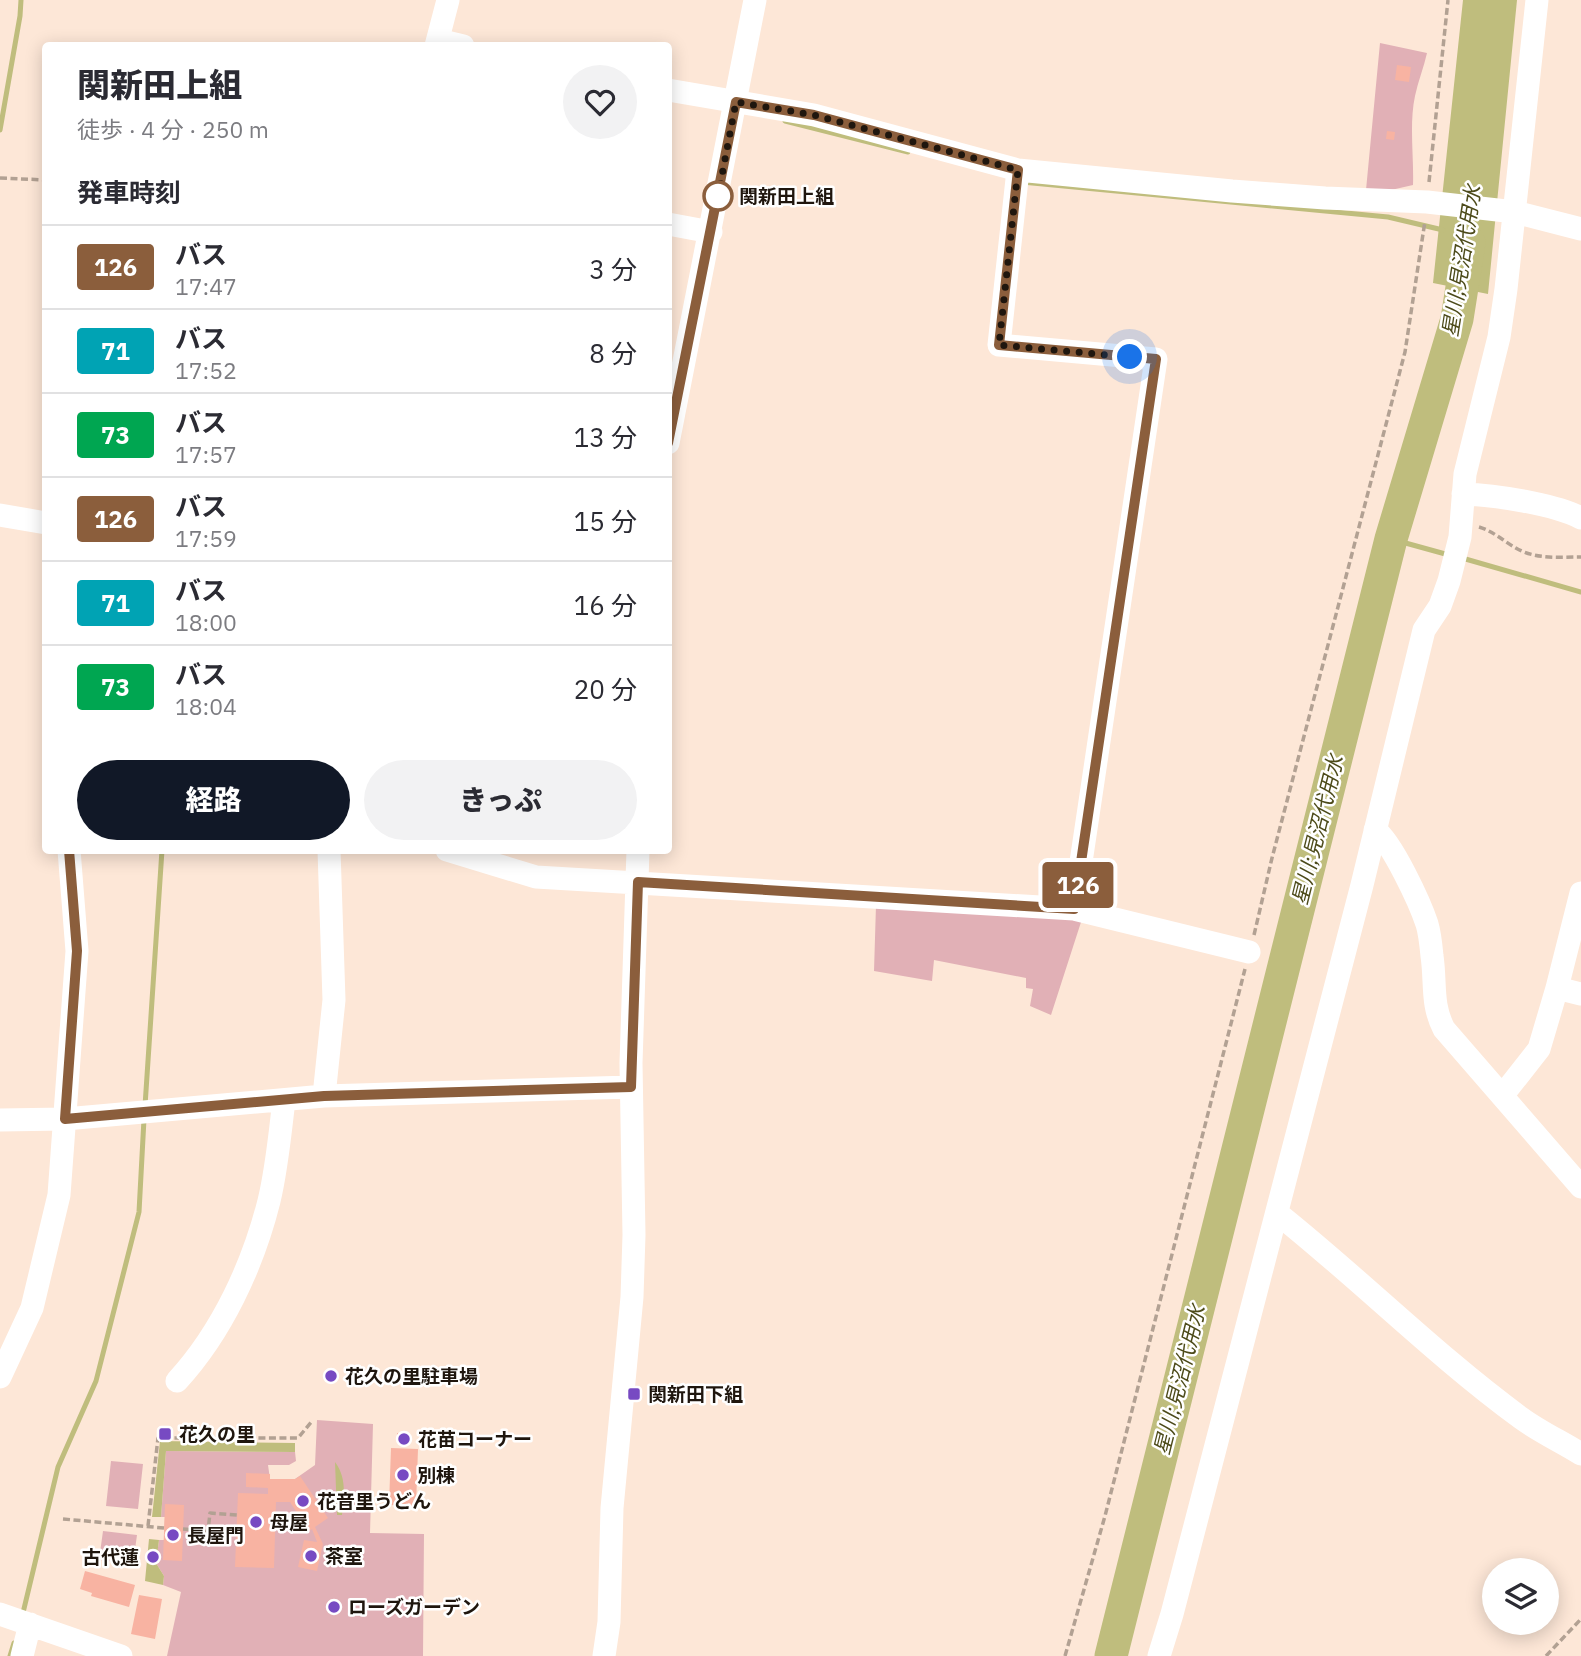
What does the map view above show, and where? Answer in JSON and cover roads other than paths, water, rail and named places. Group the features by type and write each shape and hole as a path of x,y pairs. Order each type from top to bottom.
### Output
{"street":[{"path":"437,42 448,0"},
{"path":"672,423 755,0"},
{"path":"1159,1656 1375,830 1424,630 1440,606 1467,532 1463,494 1465,474 1499,337 1509,212 1536,0"},
{"path":"672,91 814,115 1018,170 1325,198 1432,203 1509,212 1581,229"},
{"path":"1018,170 999,345 1156,359 1074,909"},
{"path":"672,225 711,232"},
{"path":"1463,494 1531,504 1571,513 1581,518"},
{"path":"0,515 42,522"},
{"path":"1375,830 1382,834 1396,857 1427,924 1433,960 1436,1014 1444,1029 1581,1187"},
{"path":"0,1377 32,1308 59,1195 77,951 69,854"},
{"path":"324,1096 334,1000 329,854"},
{"path":"460,854 536,877 1074,909 1250,952"},
{"path":"604,1656 609,1622 612,1508 632,1297 634,1235 631,1087 638,854"},
{"path":"1502,1096 1539,1049 1581,893"},
{"path":"1557,988 1581,994"},
{"path":"0,1120 65,1119 324,1096 631,1087"},
{"path":"177,1381 194,1363 218,1325 257,1243 270,1199 284,1100"},
{"path":"1276,1213 1315,1244 1397,1318 1523,1420 1581,1454"},
{"path":"0,1614 121,1656"},
{"path":"22,1656 30,1624"}],"water":[{"path":"1463,0 1517,0 1488,294 1433,283"},
{"path":"160,1441 295,1443 295,1452 166,1451 161,1517 152,1517"},
{"path":"335,1462 343,1481 342,1515 337,1515"},
{"path":"149,1539 159,1540 156,1563 164,1576 163,1585 145,1581"}],"waterway":[{"path":"0,130 21,0"},
{"path":"785,121 908,152"},
{"path":"1022,182 1388,217 1443,230"},
{"name":"星川;見沼代用水","path":"1111,1656 1391,539 1457,319 1469,243"},
{"path":"1391,539 1449,555"},
{"path":"1462,558 1581,592"},
{"path":"145,1106 162,854"},
{"path":"22,1617 58,1467 96,1381 139,1212 144,1119"},
{"path":"10,1656 14,1643"}],"place":[{"name":"関新田上組","path":"718,196"},
{"name":"花久の里駐車場","path":"331,1376"},
{"name":"関新田下組","path":"634,1394"},
{"name":"花久の里","path":"165,1434"},
{"name":"花苗コーナー","path":"404,1439"},
{"name":"別棟","path":"403,1475"},
{"name":"花音里うどん","path":"303,1501"},
{"name":"母屋","path":"256,1522"},
{"name":"長屋門","path":"173,1535"},
{"name":"茶室","path":"311,1556"},
{"name":"古代蓮","path":"153,1557"},
{"name":"ローズガーデン","path":"334,1607"}]}
